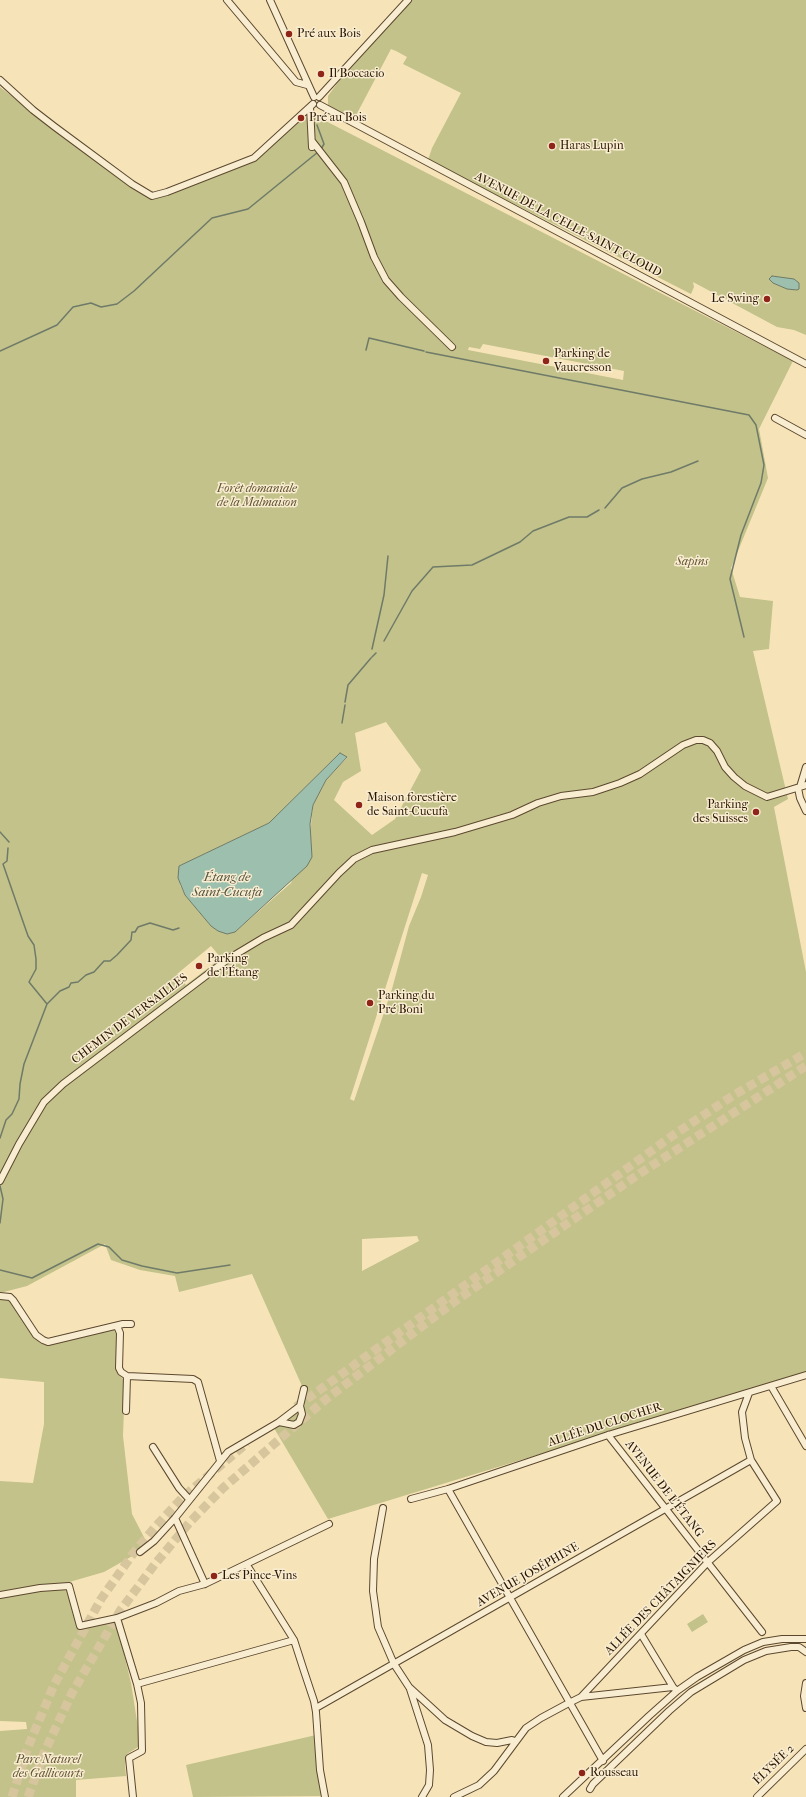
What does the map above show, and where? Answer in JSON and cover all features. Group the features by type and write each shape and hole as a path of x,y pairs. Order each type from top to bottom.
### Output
{"street":[{"path":"227,0 296,82 307,85"},
{"path":"270,0 314,101 312,144 344,182 362,222 374,257 386,280 401,298 452,347"},
{"path":"0,80 55,127 132,184 152,196 167,192 254,158 314,101 408,0"},
{"name":"AVENUE DE LA CELLE-SAINT-CLOUD","path":"314,101 317,106 320,105 806,364"},
{"path":"775,418 806,435"},
{"name":"CHEMIN DE VERSAILLES","path":"0,1181 19,1144 44,1102 63,1084 228,959 263,938 291,924 354,859 372,850 455,832 512,815 538,803 561,796 593,792 620,783 640,774 672,751 696,740 703,740 710,743 718,751 726,767 734,777 745,786 767,797 802,787"},
{"path":"805,807 802,787 806,767"},
{"path":"0,1296 10,1297 36,1335 48,1342 131,1324"},
{"path":"117,1326 120,1333 119,1368 121,1372 127,1376 196,1380 198,1382 220,1460"},
{"name":"ALLÉE DU CLOCHER","path":"410,1499 448,1489 608,1435 806,1375"},
{"path":"126,1411 127,1376"},
{"path":"771,1386 806,1446"},
{"path":"279,1422 294,1425 299,1422 302,1414 300,1406 304,1389"},
{"path":"749,1392 742,1412 745,1438 751,1460"},
{"path":"140,1552 154,1541 175,1518 220,1460 232,1448 279,1422 300,1406"},
{"name":"AVENUE DE L'ÉTANG","path":"608,1435 762,1632"},
{"path":"152,1447 179,1488 189,1499"},
{"name":"ALLÉE DES CHÂTAIGNIERS","path":"581,1697 708,1562 777,1501 751,1460"},
{"name":"AVENUE JOSÉPHINE","path":"316,1708 751,1460"},
{"path":"448,1489 603,1760"},
{"path":"383,1508 374,1559 373,1591 378,1627 394,1664 409,1687 445,1720 472,1736 486,1742 497,1743 512,1740 515,1741"},
{"path":"175,1518 205,1584"},
{"path":"0,1595 40,1588 69,1586 80,1626 117,1618 156,1603 179,1592 205,1584 329,1524"},
{"path":"247,1565 294,1640 316,1708 320,1770 325,1797"},
{"path":"117,1618 137,1684 141,1703 142,1751 129,1758 133,1797"},
{"path":"641,1634 675,1689"},
{"path":"563,1797 675,1689 763,1642 782,1638 806,1639"},
{"path":"137,1684 294,1640"},
{"path":"590,1789 593,1784 669,1711 691,1692 744,1660 766,1651 799,1647 806,1652"},
{"path":"806,1683 804,1696 806,1708"},
{"path":"409,1687 428,1745 430,1770 429,1785 422,1797"},
{"path":"454,1797 479,1785 494,1771 526,1728 541,1718 581,1697 675,1689"},
{"path":"414,1703 421,1699"},
{"name":"ÉLYSÉE 2","path":"757,1797 806,1749"}],"green space":[{"path":"412,0 806,0 806,335 794,330 777,327 693,282 694,287 691,294 428,160 432,148 461,93 403,64 407,57 396,51 391,49 353,121 328,108 328,96 339,81"},
{"name":"Forêt domaniale de la Malmaison","path":"0,87 64,137 152,196 254,158 295,124 312,114 793,361 759,429 768,478 731,568 740,597 773,601 769,649 753,651 788,799 774,807 806,972 806,1375 773,1383 328,1519 271,1423 300,1403 302,1386 252,1274 179,1292 175,1276 140,1270 111,1260 105,1244 27,1286 0,1293","holes":["483,344 624,371 623,380 468,350 469,347 480,349","386,722 421,770 395,819 372,835 334,800 343,782 361,771 355,733","340,753 347,758 326,780 313,805 310,835 291,883 235,932 211,926 185,895 180,885 179,866 269,823","422,873 428,875 409,926 392,989 354,1101 350,1099","211,946 221,958 186,985 177,974","417,1236 419,1241 362,1271 362,1239"]},
{"name":"Parc Naturel des Gallicourts","path":"9,1297 40,1343 45,1345 113,1329 118,1336 117,1373 125,1381 123,1436 132,1514 148,1545 136,1554 104,1572 66,1583 78,1629 116,1621 131,1683 139,1734 138,1747 127,1754 125,1765 126,1776 76,1780 76,1797 0,1797 0,1731 27,1729 26,1722 0,1721 0,1481 33,1483 44,1424 44,1382 0,1378 0,1298"},
{"path":"703,1614 708,1622 692,1632 687,1624"},
{"path":"316,1735 321,1796 193,1797 186,1765"}],"water":[{"path":"772,276 794,279 799,283 799,289 787,289 773,283 769,279"},
{"name":"Étang de Saint-Cucufa","path":"340,753 347,757 326,780 313,805 310,824 312,857 307,866 235,932 227,934 218,931 211,926 185,895 178,878 179,866 269,823"}],"waterway":[{"path":"317,125 324,144 321,149"},
{"path":"0,351 57,325 73,307 91,303 101,307 117,304 134,291 212,218 248,209 318,152"},
{"path":"366,350 369,338 424,351"},
{"path":"426,352 749,415 756,425 764,465 761,483 741,535 730,579 744,637"},
{"path":"605,508 622,488 642,479 671,472 698,461"},
{"path":"384,641 412,591 433,567 472,565 520,542 533,531 569,517 587,517 599,510"},
{"path":"372,649 384,595 388,556"},
{"path":"372,657 376,653"},
{"path":"345,702 348,685 371,658"},
{"path":"342,723 345,705"},
{"path":"0,832 9,842"},
{"path":"8,848 7,861 3,864 28,936 34,945 36,969 29,982 47,1004"},
{"path":"0,1138 6,1120 12,1114 19,1099 24,1064 47,1004 60,991 69,987 71,983 78,982 86,975 94,972 104,961 110,961 131,940 132,932 135,932 138,927 150,923 173,930 179,928"},
{"path":"0,1186 3,1199 0,1223"},
{"path":"0,1270 32,1278 98,1244 109,1247 122,1260 142,1266 177,1273 230,1265"}],"tunnel":[{"path":"296,1407 672,1136 734,1095 806,1053"},
{"path":"28,1797 44,1753 72,1693 120,1611 155,1564 190,1522 223,1488 325,1400 454,1302 639,1174 806,1066"},
{"path":"12,1797 28,1747 54,1685 101,1599 135,1551 183,1497 247,1443"}],"place":[{"name":"Pré aux Bois","path":"289,34"},
{"name":"Il Boccacio","path":"321,74"},
{"name":"Pré au Bois","path":"301,118"},
{"name":"Haras Lupin","path":"552,146"},
{"name":"Le Swing","path":"767,299"},
{"name":"Parking de Vaucresson","path":"546,361"},
{"name":"Maison forestière de Saint-Cucufa","path":"359,805"},
{"name":"Parking des Suisses","path":"756,812"},
{"name":"Parking de l'Étang","path":"199,966"},
{"name":"Parking du Pré Boni","path":"370,1003"},
{"name":"Les Pince-Vins","path":"214,1576"},
{"name":"Rousseau","path":"582,1773"}],"park label":[{"name":"Sapins","path":"692,562"}]}
